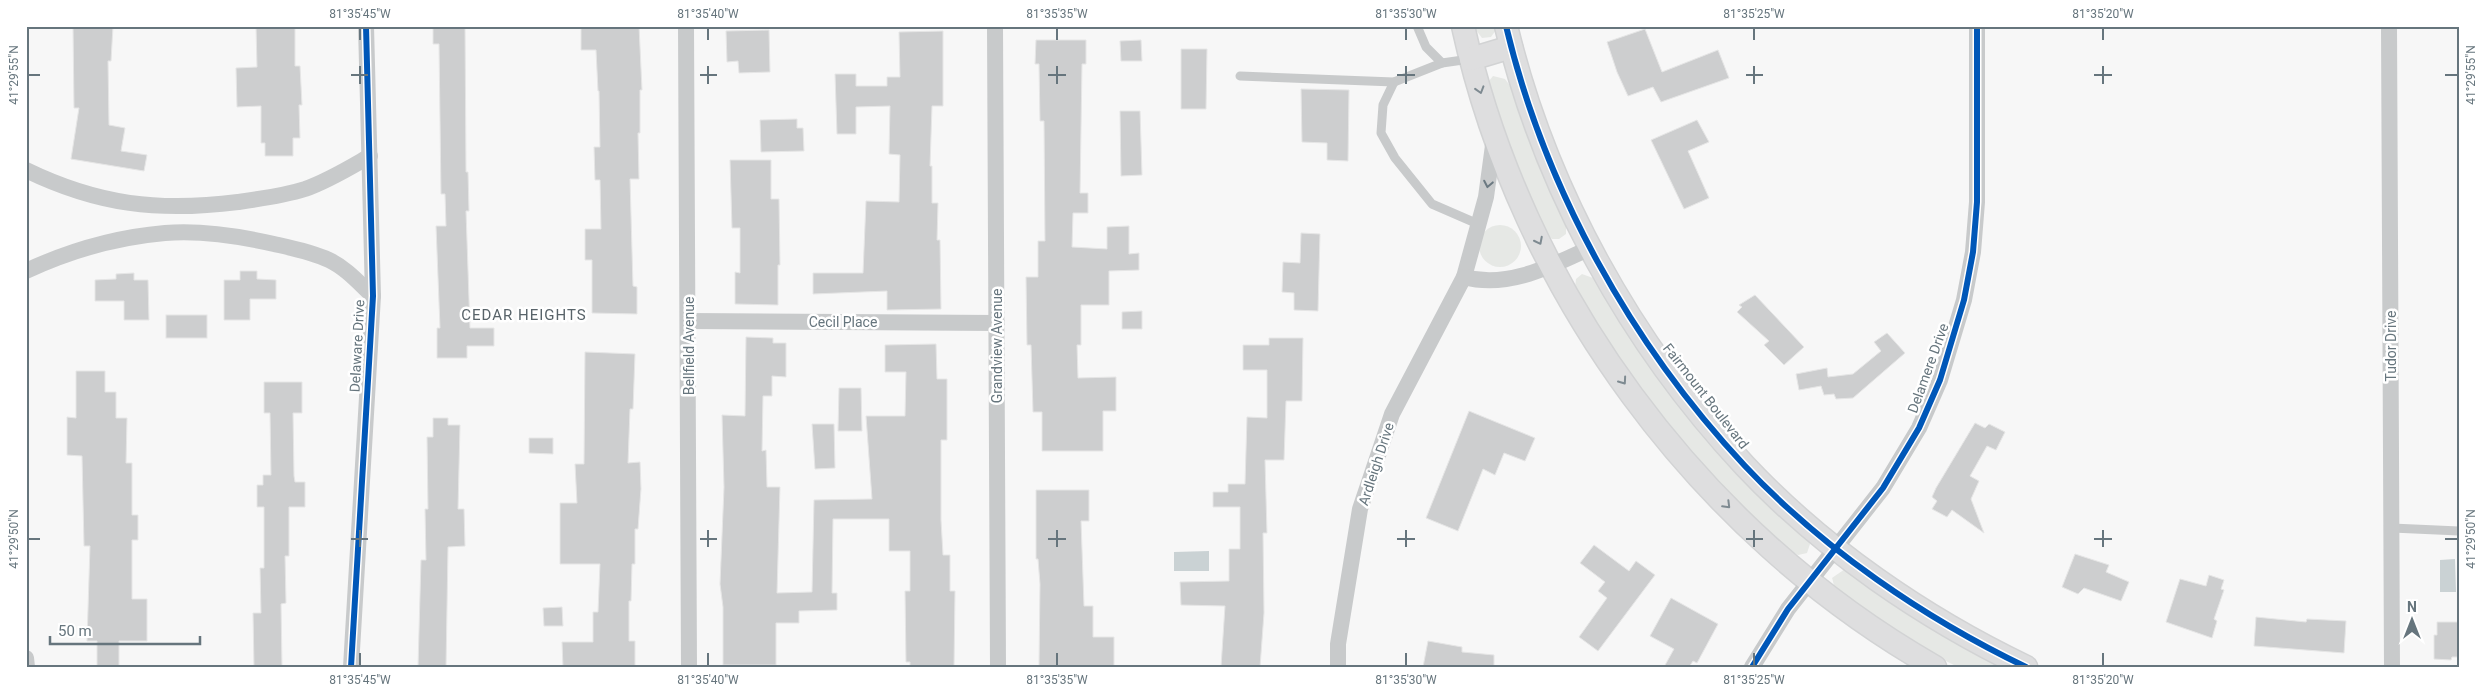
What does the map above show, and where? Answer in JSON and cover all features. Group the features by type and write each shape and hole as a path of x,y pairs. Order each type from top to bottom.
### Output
{"main road":[{"path":"1463,26 1494,136 1525,212 1551,266 1584,324 1606,357 1672,444 1749,527 1810,581 1888,638 1935,667"},
{"path":"1471,59 1508,37"},
{"name":"Fairmount Boulevard","path":"1508,37 1540,139 1590,248 1634,322 1700,412 1745,465 1770,490 1836,547 1924,611 1984,646 2026,667"}],"street":[{"name":"Delaware Drive","path":"351,667 373,296 366,26"},
{"name":"Bellfield Avenue","path":"686,26 689,321 689,667"},
{"name":"Grandview Avenue","path":"995,26 998,667"},
{"name":"Delamere Drive","path":"1752,667 1783,617 1883,488 1919,428 1940,380 1955,336 1973,252 1977,202 1977,26"},
{"name":"Tudor Drive","path":"2389,26 2392,667"},
{"name":"Ardleigh Drive","path":"1338,667 1338,644 1360,509 1392,414 1464,277 1490,174 1494,136"},
{"path":"26,170 62,187 91,196 140,204 188,208 270,198 305,189 370,156"},
{"path":"26,271 48,261 112,242 165,233 207,233 251,239 304,251 329,260 345,270 373,296"},
{"path":"1464,277 1488,282 1528,274 1551,266 1590,248"},
{"name":"Cecil Place","path":"689,321 997,323"},
{"path":"26,658 27,667"}],"lane":[{"path":"1417,26 1426,47 1442,63"},
{"path":"1240,76 1394,82 1442,63 1471,59"},
{"path":"1394,82 1383,104 1381,133 1395,158 1432,204 1478,224"},
{"path":"2392,528 2459,531"}],"shaded area":[{"path":"1473,26 1495,26 1496,30 1491,37 1482,38"},
{"path":"1493,76 1505,79 1514,91 1566,224 1566,234 1559,239 1552,239 1546,234 1503,131 1489,81"},
{"path":"1504,225 1512,228 1518,234 1521,246 1518,258 1512,264 1496,267 1488,264 1482,258 1479,242 1482,234 1488,228"},
{"path":"1582,274 1593,278 1808,538 1810,544 1807,553 1798,555 1787,549 1714,478 1630,376 1575,288 1576,279"},
{"path":"1209,551 1209,571 1174,571 1174,552"},
{"path":"2455,559 2456,592 2440,592 2440,560"},
{"path":"1845,569 2005,667 1959,667 1915,642 1854,602 1834,585 1832,578"}],"building":[{"path":"73,26 113,26 111,61 108,61 109,125 125,128 121,151 147,155 144,171 71,159 79,108 74,108"},
{"path":"256,26 295,26 295,66 300,66 302,105 299,105 300,138 293,138 293,156 265,156 265,143 261,143 261,106 237,107 236,68 257,67"},
{"path":"433,26 465,26 466,172 468,172 469,211 466,211 470,328 494,328 494,346 467,346 467,358 437,358 437,328 440,328 436,226 446,226 445,194 441,194 439,44 433,44"},
{"path":"581,26 639,26 642,90 640,90 640,133 638,133 639,179 630,179 633,286 637,287 637,314 592,313 592,260 585,260 585,229 601,229 600,180 595,180 594,147 600,147 599,91 596,50 581,50"},
{"path":"1645,29 1662,72 1718,50 1729,78 1661,102 1653,87 1628,96 1617,72 1607,42"},
{"path":"769,30 770,72 739,73 738,61 727,62 726,31"},
{"path":"943,31 943,106 932,106 930,166 932,166 932,203 938,203 937,240 940,240 941,309 887,310 887,291 813,294 813,273 863,273 866,201 899,202 900,155 889,154 890,106 856,107 856,134 837,134 835,74 856,74 856,86 887,86 887,77 900,77 899,32"},
{"path":"1036,40 1086,40 1086,64 1082,64 1080,193 1088,193 1088,213 1073,213 1072,247 1107,249 1107,227 1129,226 1129,254 1139,253 1139,270 1109,271 1109,305 1081,305 1081,345 1077,345 1078,378 1116,377 1116,411 1103,411 1103,451 1042,451 1042,412 1033,412 1031,345 1027,345 1026,277 1038,277 1038,241 1045,241 1044,121 1040,121 1039,64 1035,64"},
{"path":"1141,40 1142,61 1121,61 1120,41"},
{"path":"1181,49 1207,49 1206,109 1181,109"},
{"path":"1301,89 1349,90 1348,161 1327,160 1327,143 1302,142"},
{"path":"1120,111 1140,111 1142,175 1121,176"},
{"path":"797,119 797,128 803,128 804,151 761,152 760,120"},
{"path":"1697,120 1709,142 1688,151 1709,198 1684,209 1651,140"},
{"path":"730,160 771,160 771,199 779,199 780,265 778,265 778,305 735,304 735,272 740,273 740,228 732,228"},
{"path":"1301,233 1320,234 1318,311 1294,310 1294,293 1282,292 1283,262 1300,263"},
{"path":"240,271 257,271 257,279 276,280 276,299 250,299 250,320 224,320 224,280 240,280"},
{"path":"134,273 134,280 148,280 149,320 124,320 124,301 95,301 95,280 116,279 116,274"},
{"path":"1755,295 1804,347 1784,365 1764,345 1769,341 1737,312 1742,307 1739,305"},
{"path":"1142,311 1142,329 1122,329 1122,312"},
{"path":"166,315 207,315 207,338 166,338"},
{"path":"1887,333 1905,353 1853,398 1836,399 1834,394 1824,395 1821,386 1799,390 1796,374 1827,368 1828,377 1853,374 1881,351 1874,342"},
{"path":"746,337 773,338 773,343 786,343 786,377 772,376 772,396 763,396 762,451 766,450 767,487 780,487 777,593 812,592 814,500 872,499 866,416 905,416 906,372 885,372 885,345 936,344 937,379 947,379 947,440 941,440 941,520 943,555 950,555 950,591 955,591 954,667 910,667 910,662 906,662 905,591 910,591 910,551 889,551 889,519 833,519 832,593 837,593 837,610 799,611 799,623 776,623 776,665 723,665 723,607 720,584 724,487 722,415 745,416"},
{"path":"1269,338 1303,338 1302,401 1286,401 1284,460 1265,460 1267,533 1263,533 1264,613 1260,667 1221,667 1225,606 1181,605 1180,582 1229,581 1229,549 1240,549 1240,507 1213,507 1213,492 1228,492 1228,484 1245,484 1247,417 1267,418 1267,370 1243,370 1243,345 1269,345"},
{"path":"585,352 635,354 633,409 630,409 628,463 640,462 641,489 638,529 635,529 635,564 632,564 631,601 629,601 629,641 635,641 635,667 563,667 562,642 593,642 593,612 598,612 600,564 560,564 560,503 577,503 575,464 584,464"},
{"path":"76,371 105,371 105,392 116,392 116,418 127,418 126,463 132,463 132,515 138,515 138,540 132,540 132,599 147,599 147,641 119,641 119,667 97,667 97,641 87,641 90,546 84,546 82,456 67,455 67,417 76,418"},
{"path":"264,382 302,382 302,413 293,413 294,476 295,482 305,482 305,507 289,507 289,556 285,556 286,603 281,604 282,667 254,667 253,613 261,613 260,568 264,568 264,507 257,507 257,485 263,485 263,475 271,475 270,413 264,413"},
{"path":"839,388 861,388 862,431 838,431"},
{"path":"1469,411 1535,438 1525,461 1504,453 1495,475 1483,469 1458,531 1426,518"},
{"path":"433,418 448,418 448,425 460,425 458,509 464,509 465,546 448,547 446,667 418,667 421,560 426,560 425,509 428,509 427,437 433,437"},
{"path":"1975,423 1985,428 1989,424 2005,432 1996,450 1987,446 1970,476 1979,481 1971,499 1984,533 1952,510 1947,517 1932,509 1937,501 1932,497 1936,488"},
{"path":"812,424 834,424 835,468 815,469"},
{"path":"529,438 553,438 553,454 529,453"},
{"path":"1036,490 1089,490 1089,521 1081,521 1084,606 1093,606 1093,637 1114,637 1114,667 1039,667 1040,584 1038,559 1036,559"},
{"path":"1594,545 1629,571 1636,561 1655,575 1598,651 1579,637 1607,598 1598,591 1605,582 1580,563"},
{"path":"2075,554 2109,565 2106,572 2129,582 2121,601 2084,588 2078,594 2062,587"},
{"path":"2209,575 2224,580 2221,589 2224,590 2214,619 2217,621 2212,638 2166,622 2180,579 2206,586"},
{"path":"1671,598 1718,624 1697,663 1693,661 1689,667 1664,667 1674,649 1650,636"},
{"path":"562,607 563,626 544,626 543,608"},
{"path":"2256,617 2306,622 2307,619 2346,621 2344,653 2254,646"},
{"path":"2437,622 2459,622 2459,657 2452,657 2451,660 2434,659 2434,635 2437,635"},
{"path":"1428,641 1462,647 1462,652 1494,655 1494,667 1423,667"}],"cycle path":[{"path":"351,667 373,296 366,26"},
{"path":"1506,26 1523,87 1544,146 1569,205 1597,261 1665,369 1704,419 1745,466 1775,496 1807,526 1841,553 1876,579 1950,627 2026,667"},
{"path":"1752,667 1788,609 1883,488 1919,428 1940,380 1964,300 1973,252 1977,202 1977,26"}],"district":[{"name":"CEDAR HEIGHTS","path":"524,315"}]}
